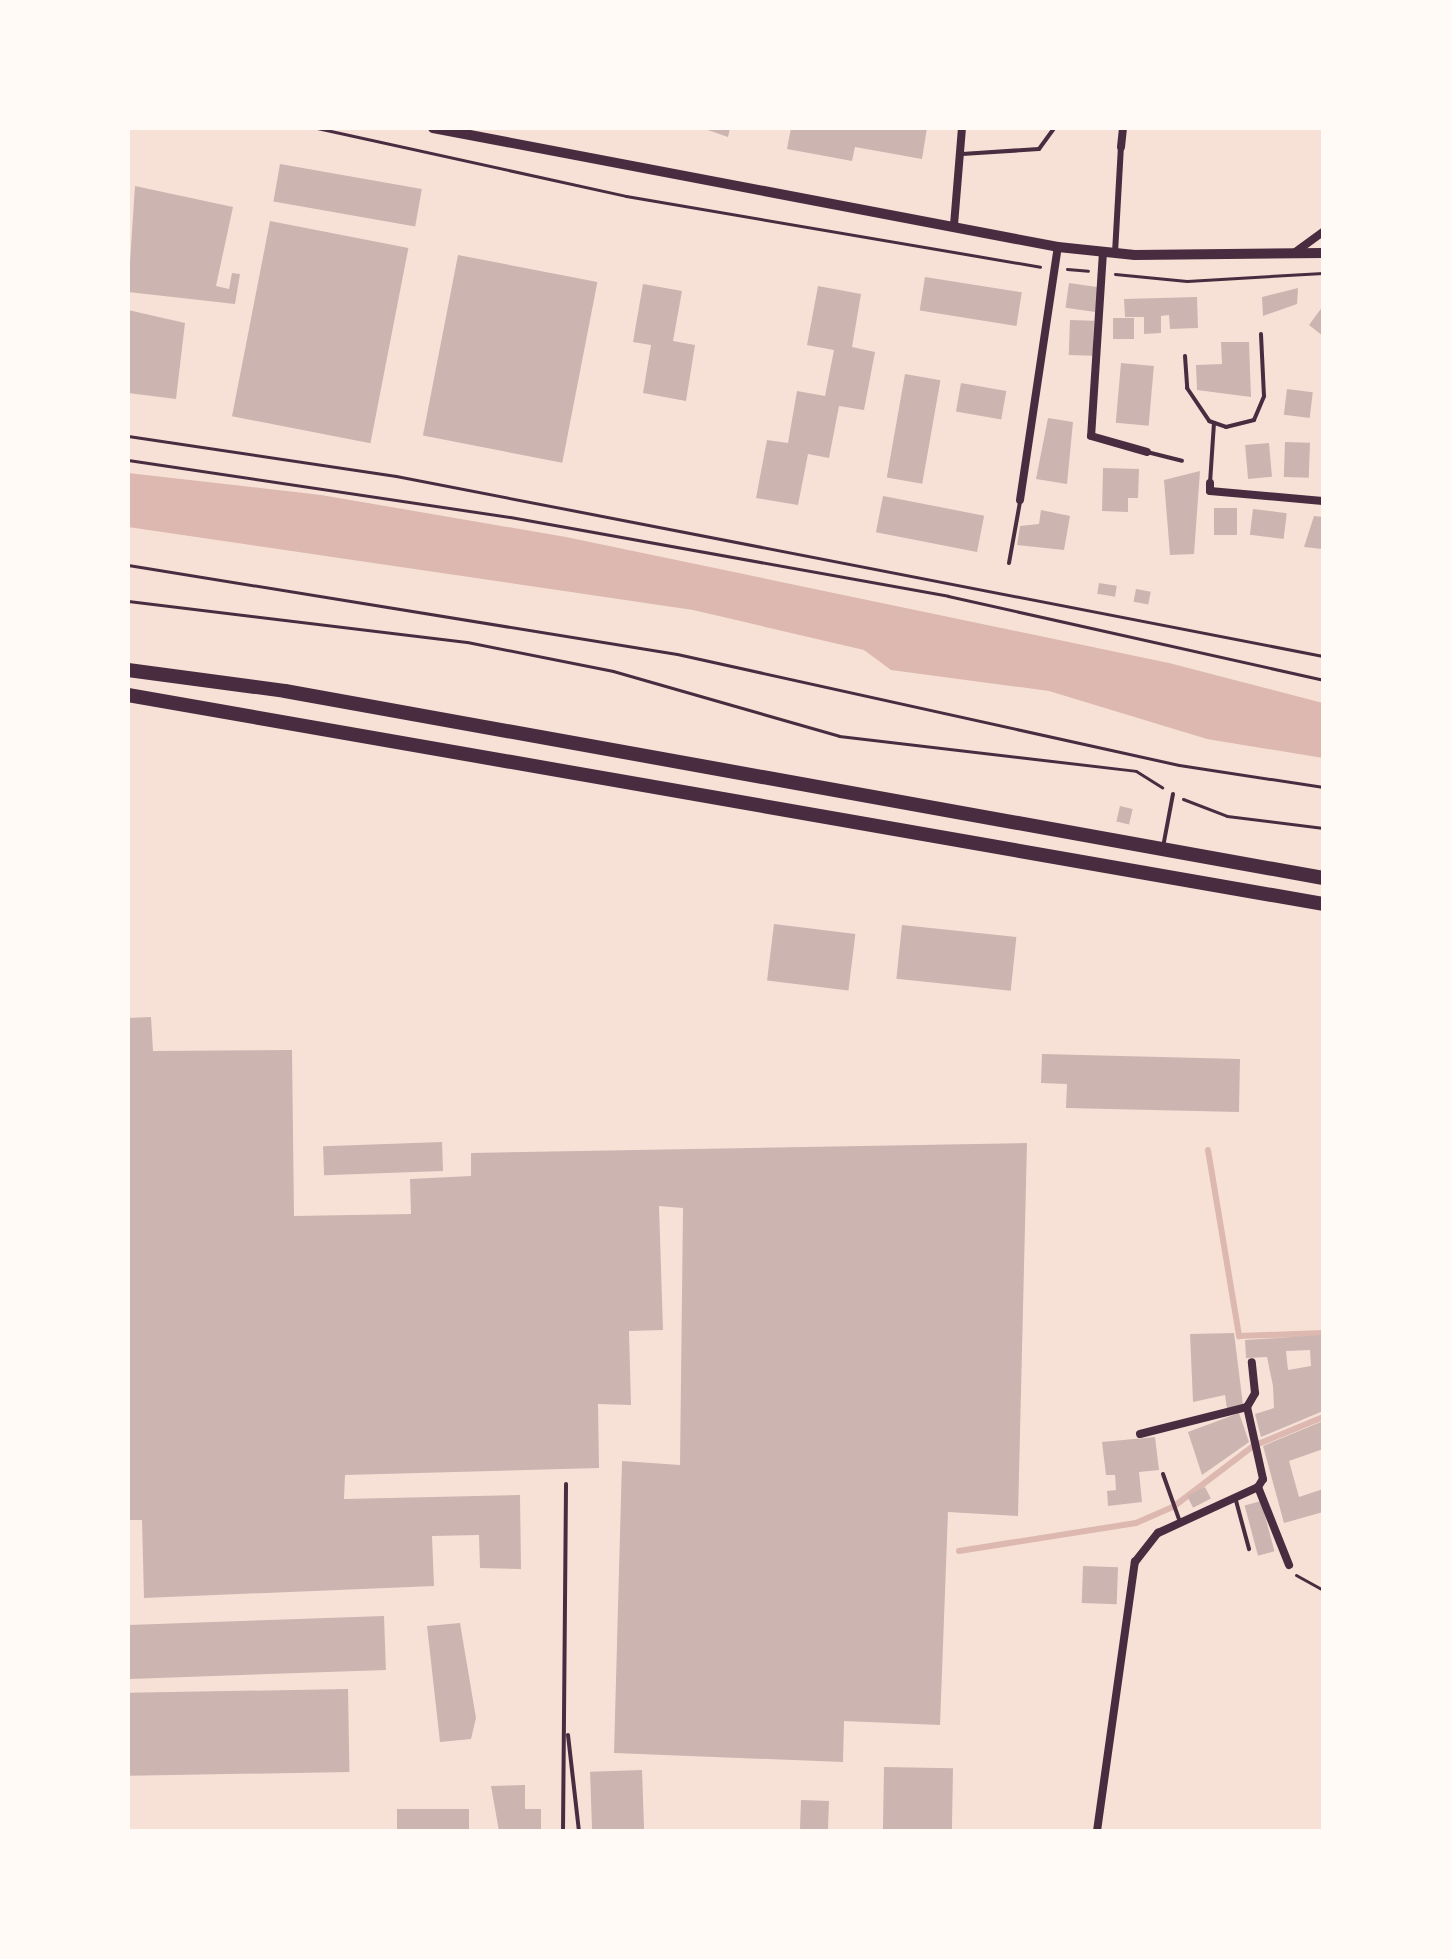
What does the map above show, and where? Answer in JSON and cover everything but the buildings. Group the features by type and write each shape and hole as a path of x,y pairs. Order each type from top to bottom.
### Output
{"highway":[{"path":"128,670 285,691 1323,878"},
{"path":"128,695 1323,904"}],"street":[{"path":"433,128 1058,247 1115,253 1323,253"},
{"path":"954,225 962,128"},
{"path":"1115,253 1123,128"},
{"path":"1294,253 1323,232"},
{"path":"1020,500 1058,247"},
{"path":"1103,252 1091,436 1147,452"},
{"path":"1210,483 1210,491 1323,501"},
{"path":"1252,1362 1255,1393 1247,1407 1258,1453 1258,1487 1289,1565"},
{"path":"1140,1434 1247,1407"},
{"path":"1097,1831 1135,1562 1142,1546 1180,1522 1258,1487"}],"lane":[{"path":"962,154 1039,149 1054,128"},
{"path":"1185,356 1193,404 1214,423 1226,427 1262,415 1261,334"},
{"path":"1210,483 1214,423"},
{"path":"1147,452 1182,461"},
{"path":"1009,563 1020,500"},
{"path":"1162,850 1173,794"},
{"path":"1163,1474 1165,1492 1180,1522"},
{"path":"563,1831 566,1484"},
{"path":"1235,1495 1249,1549"},
{"path":"565,1716 579,1831"}],"path":[{"path":"317,128 626,196 1055,268 1187,281 1323,273"},
{"path":"128,436 396,476 1323,656"},
{"path":"128,460 408,500 918,590 1323,680"},
{"path":"128,565 662,651 1194,768 1323,787"},
{"path":"128,601 467,642 613,671 839,736 1136,771 1173,794 1227,816 1323,828"},
{"path":"1289,1565 1310,1588 1323,1590"}],"shaded area":[{"path":"128,473 321,495 566,537 1169,663 1323,703 1323,758 1207,739 1049,691 891,670 864,650 693,610 128,527"}],"waterway":[{"path":"1208,1150 1239,1336 1323,1333"},
{"path":"959,1551 1136,1523 1173,1507 1253,1446 1323,1417"}]}
